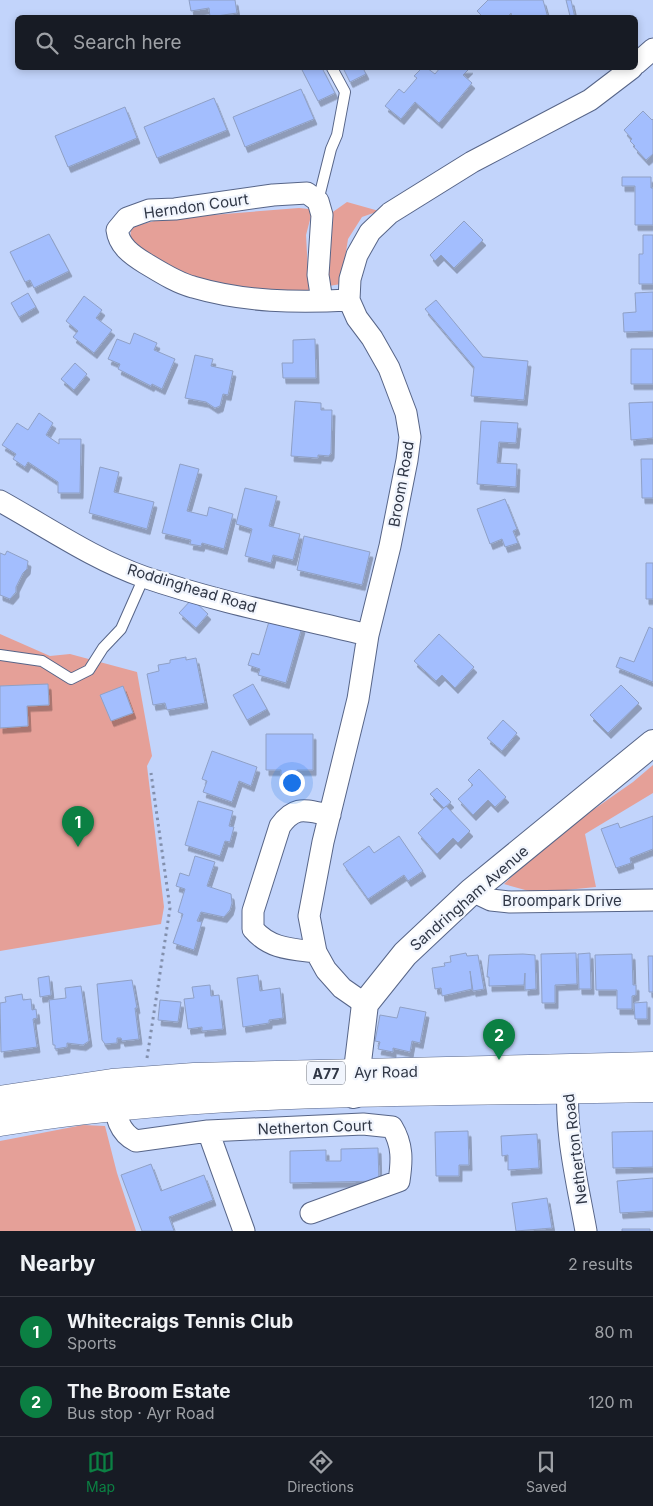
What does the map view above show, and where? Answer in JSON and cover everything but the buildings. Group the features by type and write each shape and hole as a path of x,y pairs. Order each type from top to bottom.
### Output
{"main road":[{"name":"Ayr Road","path":"568,1079 653,1066"},
{"name":"Ayr Road","path":"114,1095 143,1081 258,1074 355,1083"},
{"name":"Ayr Road","path":"4,1110 114,1095 239,1097 355,1083 568,1079 653,1088"}],"street":[{"path":"638,62 653,49"},
{"path":"349,300 350,279 357,255 370,232 390,213 472,162 590,100 629,70"},
{"name":"Herndon Court","path":"318,202 307,194 282,195 175,209 149,210 127,218 117,230 118,241 134,256 158,271 192,287 259,299 349,300"},
{"path":"318,202 322,215 318,274 322,301"},
{"name":"Broom Road","path":"349,300 357,318 372,338 390,368 406,412 410,437 390,546 368,635 358,699 330,815 309,916 316,952 326,970 342,988 365,1004"},
{"name":"Roddinghead Road","path":"0,501 78,546 144,576 205,595 368,635"},
{"name":"Sandringham Avenue","path":"365,1004 405,954 472,891 653,743"},
{"path":"316,952 280,948 262,940 253,929 253,911 280,826 288,814 299,809 330,815"},
{"name":"Broompark Drive","path":"472,891 491,900 510,902 653,900"},
{"path":"355,1083 365,1004"},
{"name":"Netherton Road","path":"568,1079 573,1155 586,1231"},
{"name":"Netherton Court","path":"114,1095 119,1125 126,1136 136,1141 208,1131 363,1124 392,1127 400,1140 402,1159 399,1181 311,1213"},
{"path":"208,1131 244,1231"}],"lane":[{"path":"318,202 331,148 337,135 345,92 333,70"},
{"path":"0,655 42,661 71,679 89,670 103,648 121,629 144,576"}],"path":[{"path":"143,1081 170,908 151,773"}],"shaded area":[{"path":"347,202 379,211 362,217 348,239 341,284 329,286 324,268 330,214"},
{"path":"299,208 309,209 311,216 306,235 309,289 305,295 196,280 143,253 130,243 131,227 162,219"},
{"path":"0,634 50,656 70,654 137,672 152,756 147,766 164,907 161,924 0,951"},
{"path":"653,765 653,793 585,834 596,887 536,893 504,884 550,840 633,782"},
{"path":"83,1125 105,1126 117,1173 136,1231 0,1231 0,1141"}],"place":[{"name":"Whitecraigs Tennis Club","path":"78,847"},
{"name":"The Broom Estate","path":"499,1060"}]}
